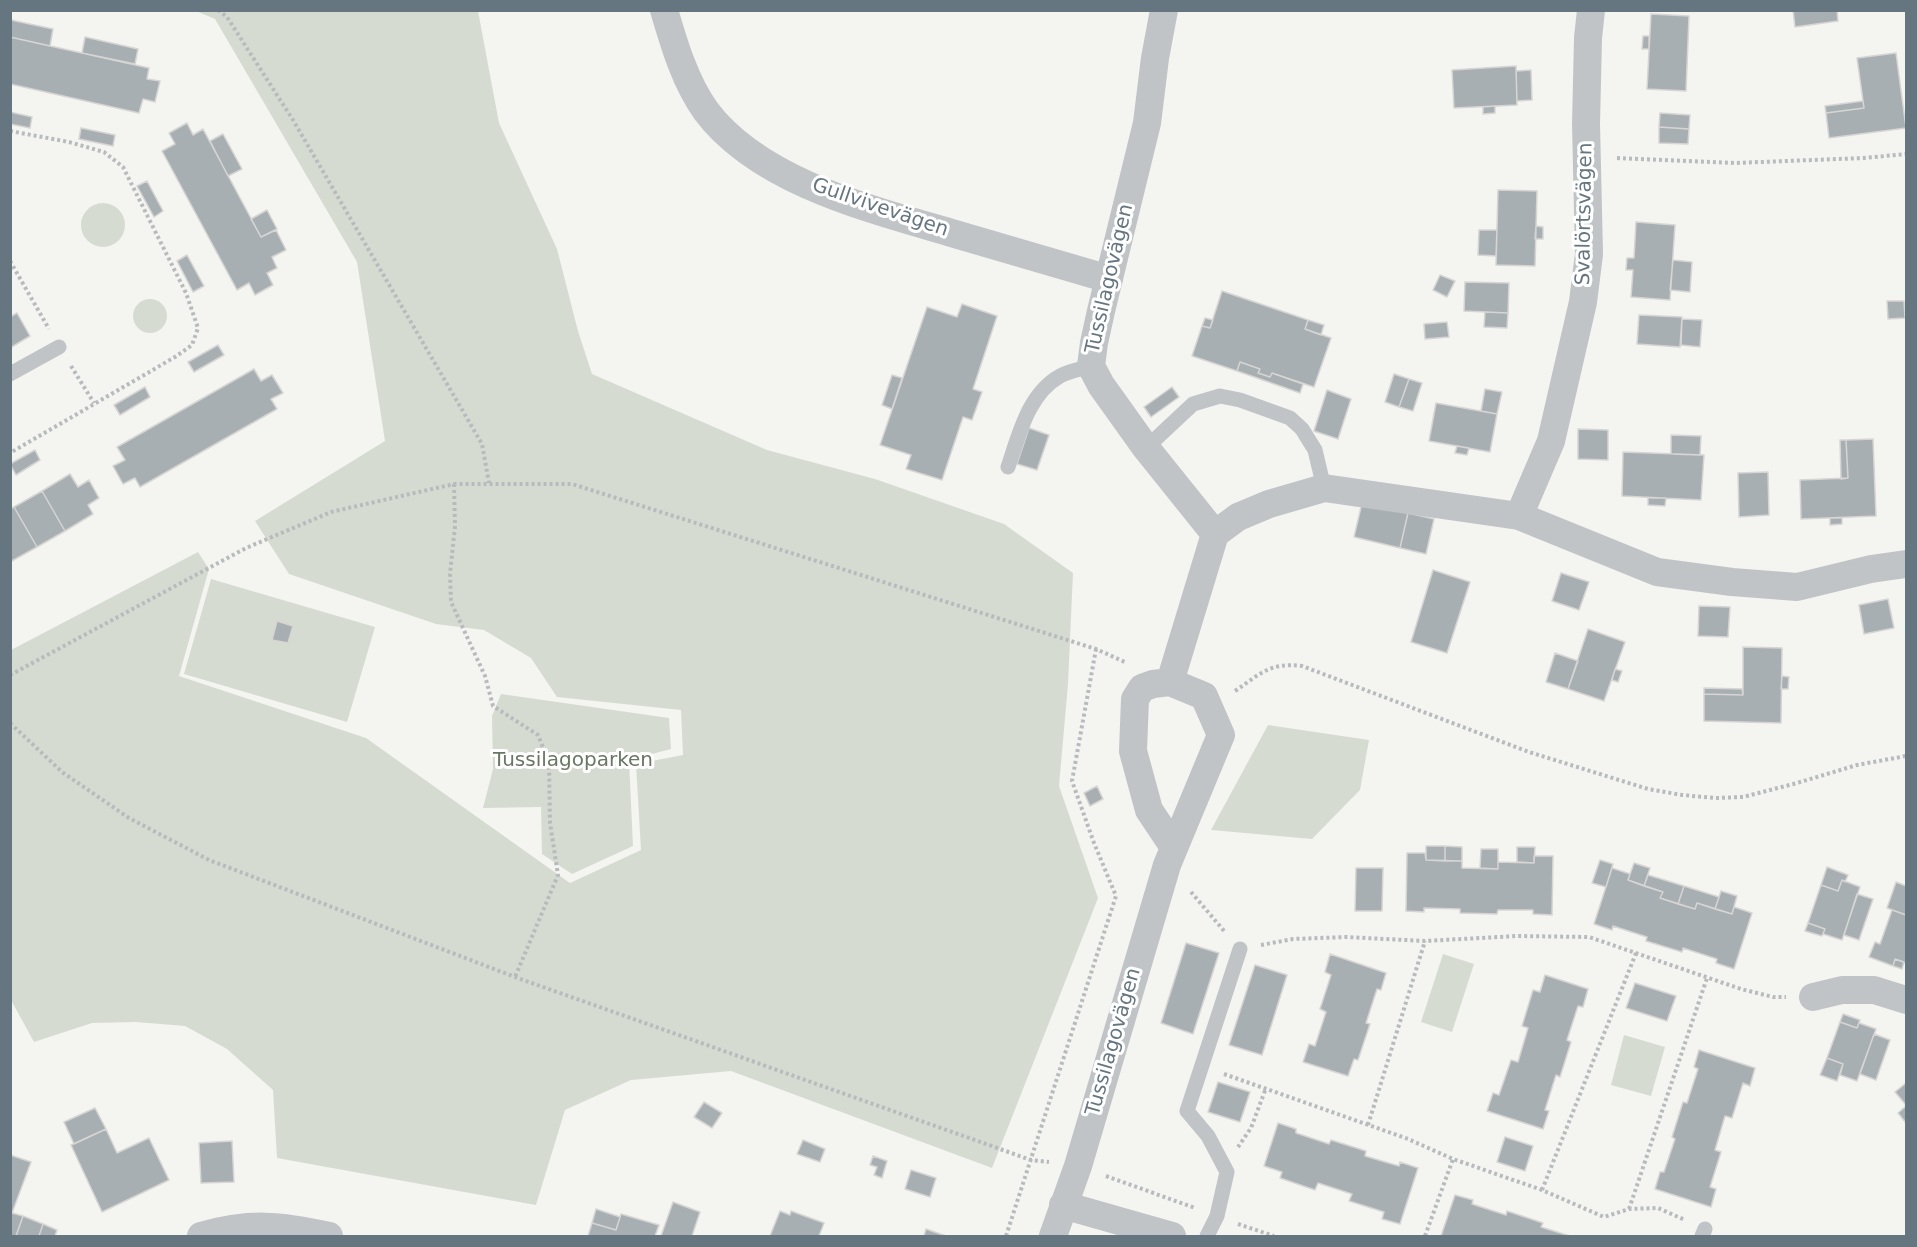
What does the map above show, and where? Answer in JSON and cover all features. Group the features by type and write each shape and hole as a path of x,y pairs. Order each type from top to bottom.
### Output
{"street":[{"name":"Gullvivevägen","path":"664,10 685,71 706,110 728,135 759,159 807,184 860,206 1109,279"},
{"name":"Tussilagovägen","path":"1164,10 1147,123 1094,344 1091,366 1101,385 1146,448 1215,534"},
{"name":"Svalörtsvägen","path":"1519,516 1551,441 1583,302 1589,254 1586,102 1591,10"},
{"path":"1170,855 1149,810 1133,751 1135,699 1142,688 1170,682 1215,534 1238,517 1269,504 1324,488 1519,516 1657,572 1722,580 1797,587 1871,569 1906,564"},
{"name":"Tussilagovägen","path":"1053,1236 1078,1166 1170,855 1221,735 1204,696 1170,682"},
{"path":"1813,997 1842,990 1874,990 1906,1000"},
{"path":"1063,1205 1172,1236"},
{"path":"201,1236 226,1229 256,1226 302,1230 329,1236"}],"lane":[{"path":"10,374 59,347"},
{"path":"1008,466 1026,413 1044,389 1060,376 1091,366"},
{"path":"1146,448 1193,404 1220,396 1240,400 1290,418 1302,429 1315,450 1324,488"},
{"path":"1207,1236 1217,1216 1227,1172 1208,1136 1186,1111 1240,949"}],"path":[{"path":"218,10 227,17 293,120 482,444 489,483"},
{"path":"10,131 69,142 104,152 123,167 186,292 198,328 192,345 175,357 10,453"},
{"path":"1588,157 1735,163 1906,154"},
{"path":"10,675 246,548 332,512 454,484 489,483 572,484 1096,649 1128,663"},
{"path":"454,484 455,526 450,574 451,602 485,676 493,706 538,735 549,763 550,823 558,875 515,977"},
{"path":"1006,1236 1116,896 1072,781 1096,649"},
{"path":"1209,707 1269,669 1284,664 1302,666 1529,752 1648,789 1716,798 1743,797 1857,765 1906,756"},
{"path":"10,723 72,779 129,818 208,860 515,977 1031,1160 1078,1166 1274,1236"},
{"path":"1170,855 1240,949 1293,939 1346,937 1425,941 1517,936 1589,937 1707,978 1773,997 1813,997"},
{"path":"1368,1125 1425,941"},
{"path":"1542,1190 1636,953"},
{"path":"1629,1209 1707,978"},
{"path":"1200,1066 1408,1139 1453,1159 1542,1190 1605,1217 1629,1209 1658,1208 1703,1233"},
{"path":"1227,1172 1239,1146 1251,1128 1266,1088"},
{"path":"1425,1236 1453,1159"}],"green space":[{"path":"196,11 478,11 499,123 557,249 578,331 592,374 767,450 875,479 1004,524 1073,573 1068,684 1059,786 1098,898 992,1168 731,1071 631,1080 565,1110 536,1205 277,1158 273,1090 227,1049 185,1026 136,1022 92,1023 34,1042 11,1000 11,650 198,552 209,569 179,676 366,738 570,883 641,850 636,764 683,755 681,710 557,697 531,658 484,630 436,624 289,574 255,521 385,441 357,262 215,19"},
{"path":"103,203 119,209 125,225 119,241 103,247 87,241 81,225 87,209"},
{"path":"150,299 162,304 167,316 162,328 150,333 138,328 133,316 138,304"},
{"path":"211,579 375,627 347,722 184,674"},
{"name":"Tussilagoparken","path":"501,694 669,718 671,749 629,760 633,846 572,874 542,854 541,807 483,808 493,769 492,716"},
{"path":"1268,725 1369,740 1360,790 1312,839 1211,830"},
{"path":"1443,954 1474,964 1452,1032 1421,1022"},
{"path":"1624,1035 1665,1047 1651,1096 1611,1085"}],"building":[{"path":"1793,10 1837,10 1838,21 1795,27"},
{"path":"1651,14 1689,16 1686,91 1647,89"},
{"path":"11,20 53,29 50,46 10,37"},
{"path":"1643,36 1649,36 1649,49 1642,49"},
{"path":"10,37 149,68 147,79 160,81 155,102 143,99 139,113 10,84"},
{"path":"85,37 138,49 135,64 82,53"},
{"path":"1896,53 1906,128 1829,138 1826,113 1864,108 1857,58"},
{"path":"1516,66 1517,105 1454,108 1452,70"},
{"path":"1531,70 1532,100 1517,101 1516,71"},
{"path":"1863,101 1864,108 1826,113 1825,106"},
{"path":"1495,106 1495,113 1483,114 1483,107"},
{"path":"10,112 32,117 30,128 10,124"},
{"path":"1660,113 1690,115 1689,129 1659,127"},
{"path":"187,123 193,135 203,129 261,237 276,230 286,250 272,257 277,268 267,273 273,285 255,295 249,283 237,290 162,151 175,144 169,133"},
{"path":"1659,127 1689,129 1688,144 1659,143"},
{"path":"81,128 115,135 113,146 79,139"},
{"path":"223,134 242,169 228,176 210,141"},
{"path":"147,181 163,211 154,217 137,186"},
{"path":"1498,190 1537,191 1535,266 1496,265"},
{"path":"267,210 277,229 261,237 251,219"},
{"path":"1636,222 1675,225 1670,300 1631,297 1633,270 1626,270 1627,258 1634,258"},
{"path":"1536,226 1543,227 1543,239 1535,239"},
{"path":"1479,230 1497,230 1496,256 1478,255"},
{"path":"187,255 204,286 193,292 177,261"},
{"path":"1673,260 1692,262 1690,292 1670,290"},
{"path":"1440,275 1455,281 1447,297 1433,290"},
{"path":"1465,282 1509,283 1508,313 1464,311"},
{"path":"1222,291 1308,320 1305,329 1331,338 1314,387 1272,373 1270,377 1258,373 1260,369 1240,362 1237,371 1192,356 1202,326 1210,328"},
{"path":"1887,301 1904,301 1905,318 1888,319"},
{"path":"962,304 997,316 973,389 982,392 972,420 963,417 942,480 906,469 911,455 880,445 927,307 957,317"},
{"path":"1485,312 1508,313 1507,328 1484,327"},
{"path":"17,313 30,336 10,348 10,317"},
{"path":"1639,315 1682,317 1680,347 1637,344"},
{"path":"1205,318 1213,320 1210,328 1202,326"},
{"path":"1682,319 1702,320 1700,347 1681,345"},
{"path":"1308,320 1324,325 1321,335 1305,329"},
{"path":"1447,322 1449,337 1425,339 1424,324"},
{"path":"218,345 224,355 194,372 188,362"},
{"path":"1240,362 1260,369 1258,373 1270,377 1272,373 1303,384 1300,393 1237,371"},
{"path":"254,369 261,381 272,375 283,393 271,399 277,409 140,487 135,478 123,484 113,466 125,460 117,447"},
{"path":"1394,374 1409,379 1399,407 1385,402"},
{"path":"892,375 902,378 892,409 882,405"},
{"path":"1409,379 1422,383 1413,411 1399,407"},
{"path":"145,387 150,397 120,415 114,405"},
{"path":"1172,387 1179,397 1151,417 1144,407"},
{"path":"1485,389 1502,392 1497,414 1481,411"},
{"path":"1327,390 1351,399 1338,439 1314,431"},
{"path":"1436,403 1497,414 1490,452 1429,441"},
{"path":"1029,428 1049,435 1037,470 1017,464"},
{"path":"1578,429 1608,430 1608,460 1578,459"},
{"path":"1671,435 1701,436 1700,455 1671,454"},
{"path":"1873,439 1876,516 1801,519 1800,480 1848,478 1846,440"},
{"path":"1840,440 1846,440 1848,478 1841,479"},
{"path":"1457,446 1469,448 1467,455 1455,453"},
{"path":"35,450 40,460 16,475 10,464"},
{"path":"1623,452 1704,455 1701,500 1622,496"},
{"path":"1768,472 1769,515 1739,517 1738,473"},
{"path":"70,474 78,487 89,480 99,498 88,505 93,514 65,531 42,491"},
{"path":"42,491 65,531 37,547 14,507"},
{"path":"1648,498 1666,498 1665,506 1648,505"},
{"path":"1362,503 1408,513 1400,548 1354,537"},
{"path":"14,507 37,547 10,562 10,509"},
{"path":"1408,513 1434,519 1426,554 1400,548"},
{"path":"1830,518 1842,518 1842,524 1830,525"},
{"path":"1433,570 1470,582 1447,653 1411,642"},
{"path":"1561,573 1589,582 1579,610 1552,601"},
{"path":"1888,599 1894,628 1864,634 1859,605"},
{"path":"1699,606 1730,607 1728,637 1698,636"},
{"path":"277,621 293,626 288,643 272,640"},
{"path":"1588,629 1625,642 1604,701 1568,689"},
{"path":"1743,647 1782,648 1781,723 1704,721 1704,694 1743,695"},
{"path":"1555,653 1578,661 1568,689 1546,682"},
{"path":"1615,669 1622,671 1618,682 1612,680"},
{"path":"1782,676 1789,677 1788,689 1781,689"},
{"path":"1704,688 1742,689 1743,695 1704,694"},
{"path":"1097,786 1103,799 1090,806 1084,793"},
{"path":"1426,846 1445,846 1445,861 1426,860"},
{"path":"1445,846 1462,847 1462,861 1445,861"},
{"path":"1517,847 1535,847 1534,863 1517,862"},
{"path":"1481,849 1498,849 1498,869 1480,868"},
{"path":"1407,853 1425,853 1426,860 1462,861 1462,868 1498,869 1498,862 1534,863 1534,856 1553,856 1552,915 1533,914 1533,910 1498,910 1497,914 1460,913 1460,909 1424,908 1424,912 1406,911"},
{"path":"1600,860 1613,864 1606,887 1592,883"},
{"path":"1634,863 1650,868 1644,886 1628,880"},
{"path":"1827,867 1848,875 1845,882 1842,880 1838,891 1821,885"},
{"path":"1356,868 1383,868 1382,911 1355,911"},
{"path":"1612,868 1630,874 1628,880 1663,892 1660,898 1695,909 1697,903 1732,914 1734,907 1752,913 1734,969 1716,963 1717,959 1683,948 1682,952 1646,941 1647,937 1613,926 1612,930 1594,924"},
{"path":"1648,875 1684,886 1678,904 1660,898 1663,892 1644,886"},
{"path":"1842,880 1860,887 1842,940 1823,934 1825,929 1808,923 1821,885 1838,891"},
{"path":"1896,882 1906,886 1906,915 1887,908"},
{"path":"1684,886 1719,897 1715,909 1697,903 1695,909 1678,904"},
{"path":"1721,891 1737,896 1732,914 1715,909"},
{"path":"1857,894 1873,899 1859,940 1844,935"},
{"path":"1892,910 1906,915 1906,963 1895,959 1893,966 1869,957 1875,942 1880,944"},
{"path":"1808,923 1825,929 1822,936 1805,931"},
{"path":"1186,943 1219,953 1193,1034 1161,1023"},
{"path":"1330,954 1386,973 1381,990 1377,989 1366,1023 1370,1024 1358,1060 1354,1059 1348,1076 1303,1062 1309,1044 1315,1046 1326,1012 1320,1009 1331,975 1325,972"},
{"path":"1895,959 1904,962 1902,969 1893,966"},
{"path":"1255,965 1287,975 1262,1055 1229,1045"},
{"path":"1545,975 1588,989 1583,1007 1578,1006 1567,1040 1571,1042 1560,1077 1556,1075 1545,1110 1549,1111 1543,1129 1487,1111 1493,1093 1499,1095 1511,1060 1518,1062 1528,1028 1522,1026 1533,990 1540,992"},
{"path":"1635,983 1676,996 1667,1021 1626,1008"},
{"path":"1843,1014 1860,1020 1857,1028 1840,1022"},
{"path":"1840,1022 1857,1028 1859,1023 1876,1029 1857,1081 1840,1075 1843,1064 1827,1058"},
{"path":"1874,1034 1890,1040 1876,1080 1860,1074"},
{"path":"1699,1050 1755,1068 1750,1086 1743,1083 1732,1118 1725,1116 1715,1150 1721,1152 1710,1187 1716,1189 1711,1207 1655,1189 1660,1172 1664,1172 1675,1139 1672,1137 1683,1102 1687,1103 1698,1069 1694,1067"},
{"path":"1827,1058 1843,1064 1837,1081 1820,1075"},
{"path":"1218,1082 1250,1092 1240,1122 1208,1112"},
{"path":"1906,1083 1906,1105 1895,1092"},
{"path":"704,1102 722,1113 712,1128 694,1117"},
{"path":"1906,1106 1906,1123 1898,1113"},
{"path":"95,1108 106,1129 74,1144 64,1122"},
{"path":"1278,1123 1296,1129 1296,1133 1329,1144 1331,1140 1366,1151 1365,1156 1399,1166 1400,1162 1418,1168 1400,1224 1382,1219 1384,1212 1349,1201 1352,1194 1318,1183 1315,1190 1280,1178 1282,1172 1264,1166"},
{"path":"106,1129 117,1153 149,1138 169,1180 102,1212 71,1145"},
{"path":"1505,1137 1533,1146 1525,1171 1497,1162"},
{"path":"803,1140 825,1149 820,1162 797,1154"},
{"path":"232,1141 234,1182 201,1183 199,1143"},
{"path":"10,1155 31,1162 12,1213 23,1216 16,1236 10,1236"},
{"path":"873,1156 887,1161 882,1178 874,1175 877,1167 870,1165"},
{"path":"911,1170 936,1178 930,1197 905,1189"},
{"path":"1455,1195 1473,1200 1472,1204 1506,1215 1507,1211 1543,1223 1541,1227 1570,1236 1441,1236"},
{"path":"673,1202 700,1212 692,1236 661,1236"},
{"path":"596,1209 620,1217 616,1230 592,1223"},
{"path":"780,1211 790,1215 791,1211 824,1223 819,1236 770,1236"},
{"path":"621,1214 659,1225 655,1236 588,1236 592,1223 616,1230"},
{"path":"23,1216 43,1224 39,1236 16,1236"},
{"path":"43,1224 57,1230 55,1236 39,1236"},
{"path":"926,1229 946,1236 924,1236"}]}
